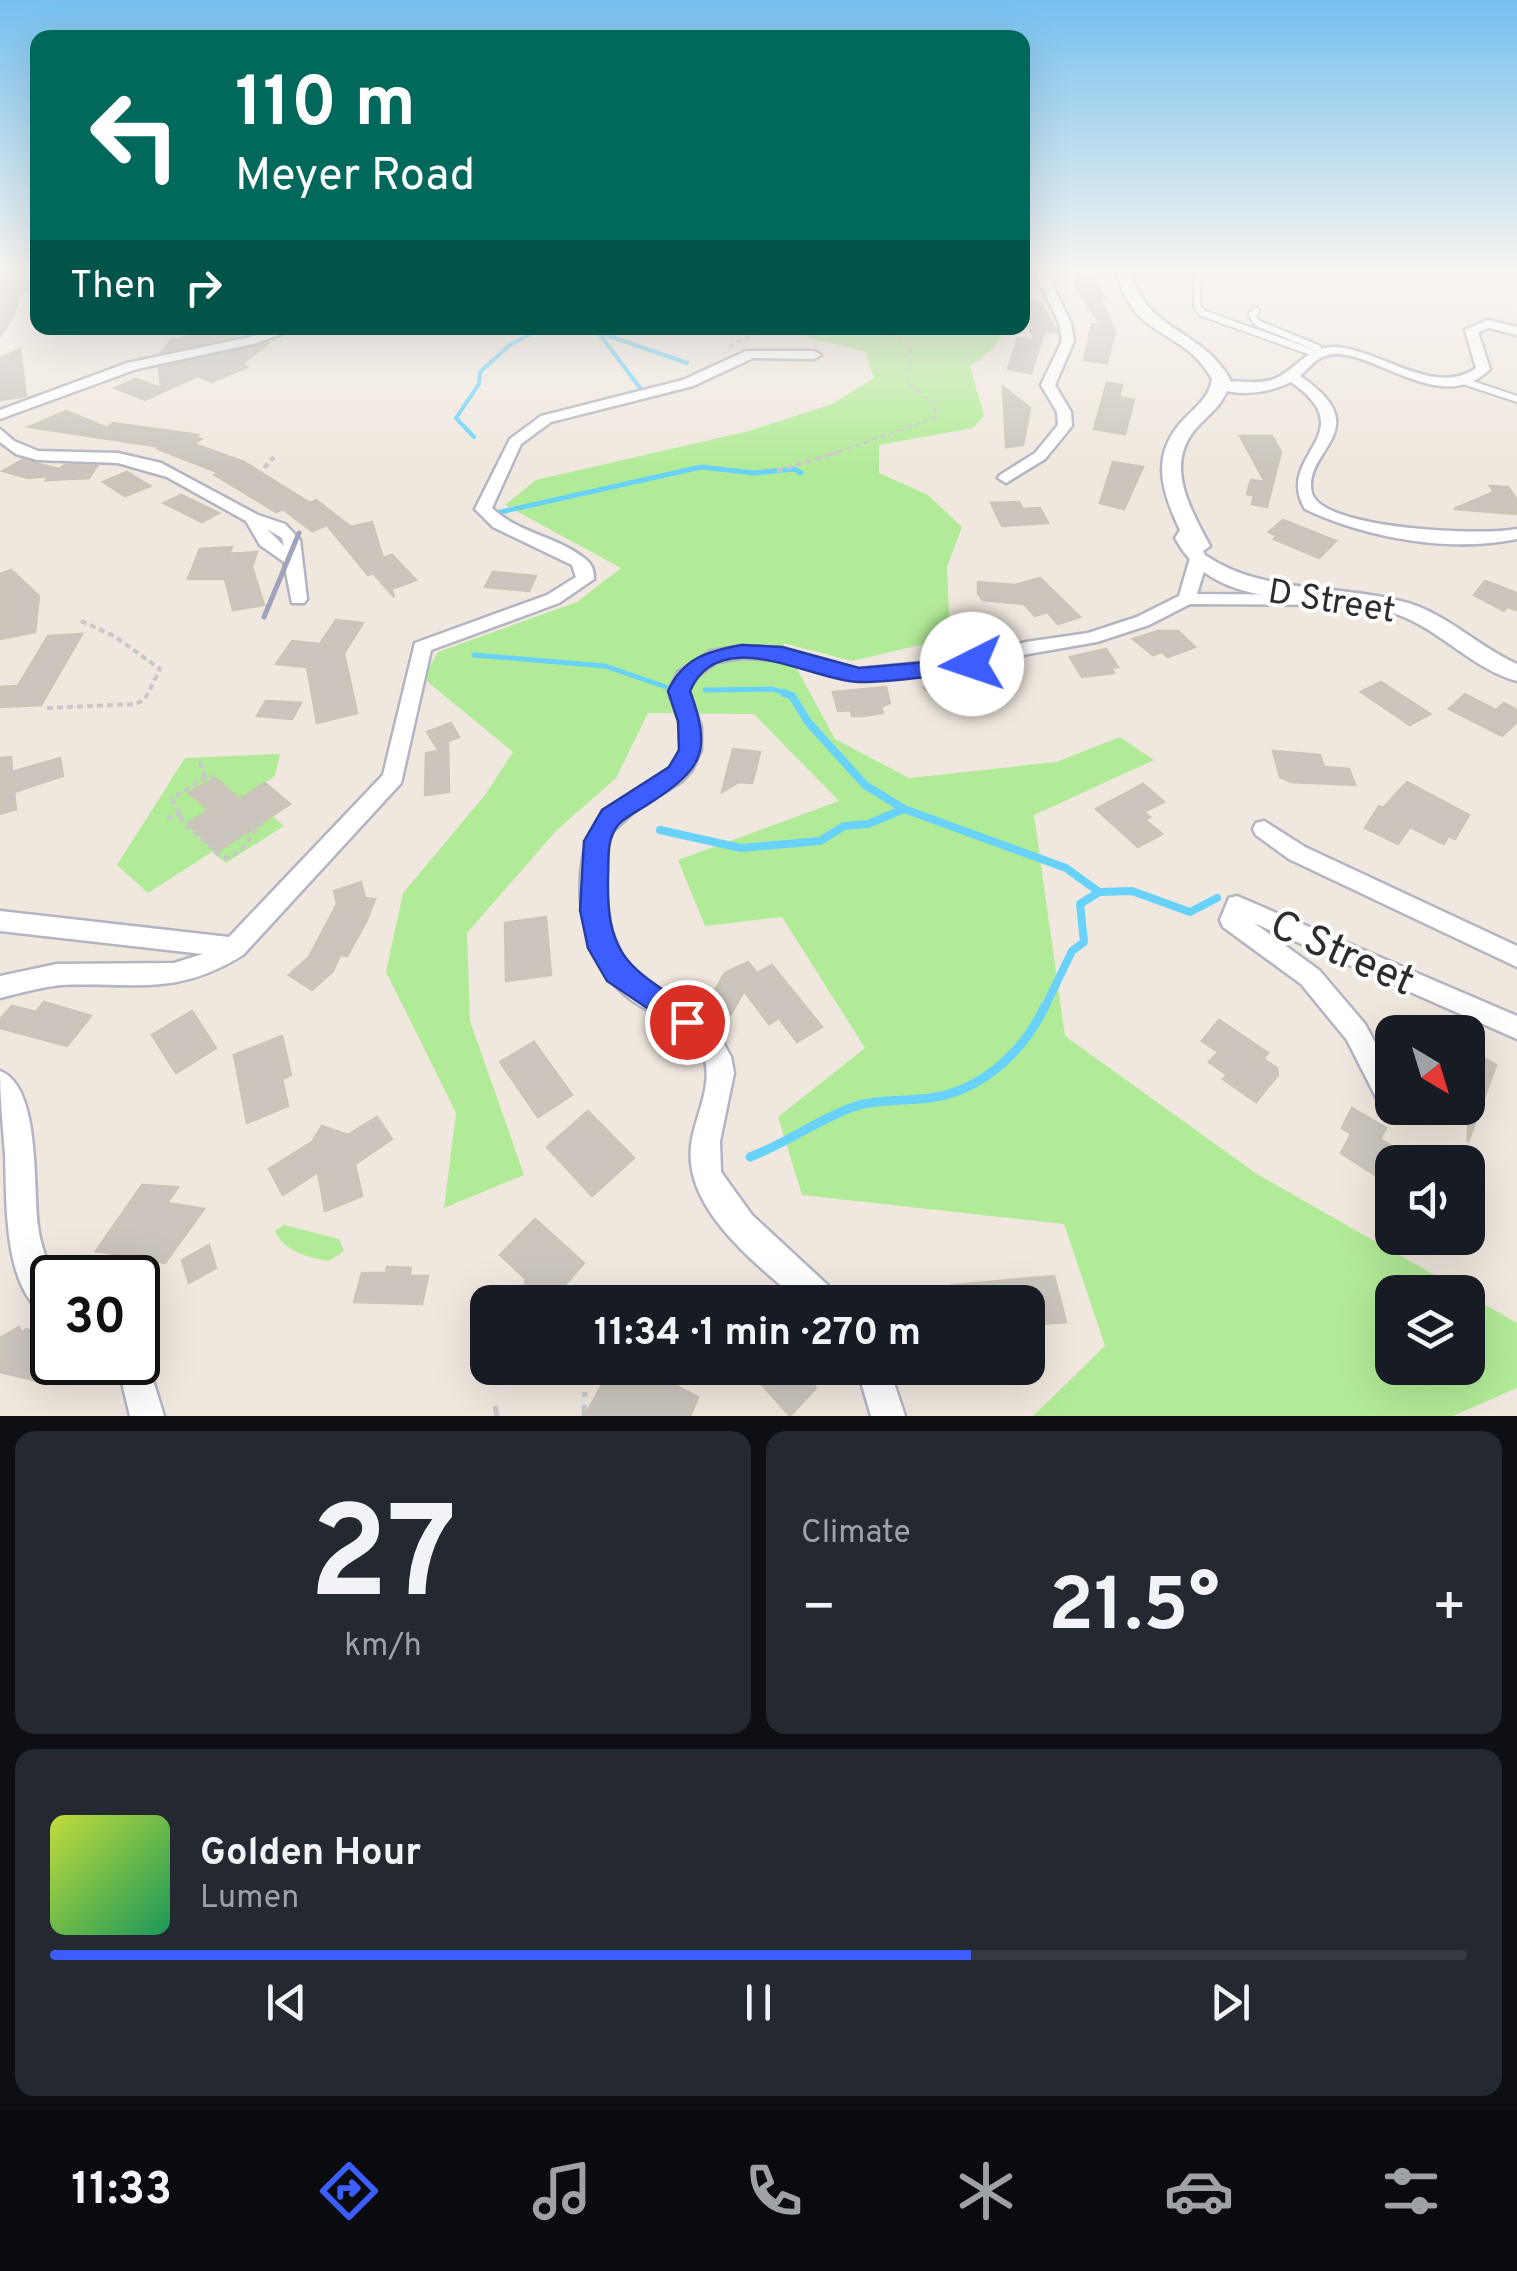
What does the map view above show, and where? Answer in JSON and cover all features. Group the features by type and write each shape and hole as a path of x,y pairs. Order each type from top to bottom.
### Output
{"street":[{"path":"0,415 58,398 123,369 243,345 272,335"},
{"path":"1006,478 1046,450 1064,426 1064,412 1048,385 1067,349 1068,335"},
{"path":"1175,335 1204,354 1218,371 1221,386 1204,411 1176,437 1170,453 1171,480 1188,533 1188,548 1200,558 1187,599"},
{"path":"1204,411 1291,376 1319,351 1350,353 1448,383 1466,382 1482,368 1472,335"},
{"path":"0,987 57,975 174,974 205,966 234,948 397,770 422,647 554,600 584,579 586,570 578,561 499,524 483,509 519,437 546,419 688,383 744,356 772,351 814,355"},
{"path":"1291,376 1320,395 1329,419 1329,438 1304,478 1302,491 1310,506 1351,522 1478,540 1517,534"},
{"path":"1221,386 1270,386"},
{"path":"0,433 8,443 35,454 117,458 160,466 192,480 254,518 266,541 292,560 298,599"},
{"name":"D Street","path":"1200,558 1227,577 1258,588 1348,600 1417,615 1517,673"},
{"path":"806,1285 719,1200 705,1170 706,1141 720,1087 718,1062 710,1042 617,973 602,948 594,910 596,841 611,817 678,773 691,750 689,721 679,691 686,676 711,657 782,654 858,676 972,664 1026,648 1090,638 1143,621 1187,599 1258,603 1348,600"},
{"path":"1264,829 1298,854 1517,957"},
{"name":"C Street","path":"1375,1068 1356,1032 1310,976 1232,920 1236,905 1517,1028"},
{"path":"0,921 234,948"},
{"path":"0,1084 12,1106 14,1190 30,1279"},
{"path":"139,1385 148,1416"},
{"path":"878,1385 888,1416"}],"lane":[{"path":"1271,335 1319,351"},
{"path":"1284,335 1319,351"},
{"path":"1466,382 1498,396 1517,399"}],"path":[{"path":"777,471 904,432 936,417 933,405 907,381 911,347 893,335"},
{"path":"264,468 274,457"},
{"path":"47,708 136,704 145,699 160,669 114,636 79,620"},
{"path":"200,762 206,776"},
{"path":"214,776 206,776 172,799 196,838 227,858 250,843 254,826 265,818"},
{"path":"166,818 180,814"},
{"path":"584,1416 585,1392"},
{"path":"495,1406 497,1416"}],"green space":[{"path":"1002,335 992,350 970,366 984,416 973,428 879,445 879,473 928,495 962,527 947,567 950,638 852,661 783,643 835,739 909,778 1056,762 1120,737 1154,760 1034,815 1065,1036 1257,1174 1375,1241 1375,1255 1399,1255 1434,1275 1375,1275 1375,1385 1485,1385 1485,1305 1517,1323 1517,1388 1453,1416 1033,1416 1105,1346 1064,1224 802,1195 778,1117 865,1048 782,917 705,926 678,860 839,801 754,714 648,713 616,778 557,830 467,933 470,1021 524,1175 444,1208 456,1113 386,972 403,893 485,795 513,752 423,678 438,652 577,602 621,568 505,505 536,480 749,431 832,404 874,378 865,352 807,337"},
{"path":"280,754 275,776 240,799 215,778 190,793 215,809 202,838 217,851 272,816 284,826 226,863 212,852 148,893 117,865 185,758"},
{"path":"284,1225 339,1239 344,1251 329,1261 298,1252 284,1244 275,1231"}],"building":[{"path":"196,335 237,335 162,352 171,340"},
{"path":"1032,335 1043,335 1031,373 1008,369 1018,338 1035,340"},
{"path":"1090,335 1114,335 1107,363 1084,360"},
{"path":"270,342 242,364 247,367 212,382 197,376 145,400 115,388 136,379 161,388 159,368"},
{"path":"20,349 26,396 0,400 0,358"},
{"path":"1107,383 1122,385 1119,397 1134,400 1125,434 1094,429"},
{"path":"1003,387 1030,408 1023,445 1006,447"},
{"path":"66,411 107,428 113,423 198,435 195,438 201,439 194,444 244,462 310,503 316,500 351,527 372,522 383,558 392,555 416,580 394,588 390,584 394,597 373,573 368,575 327,525 312,531 283,509 276,512 215,475 220,473 158,449 161,447 29,427"},
{"path":"1240,436 1272,436 1281,452 1267,507 1252,504 1254,496 1247,494 1251,480 1265,482"},
{"path":"22,460 59,469 65,465 97,466 89,478 46,480 50,476 28,478 3,471"},
{"path":"1113,462 1143,467 1124,509 1100,503"},
{"path":"127,472 150,486 125,496 103,482"},
{"path":"1490,486 1508,487 1517,500 1517,514 1454,509 1494,492"},
{"path":"181,495 219,513 202,522 164,503"},
{"path":"1019,502 1023,509 1040,508 1048,523 1002,526 991,503"},
{"path":"1283,520 1336,541 1319,558 1274,539 1277,536 1269,532"},
{"path":"232,547 229,554 257,552 252,567 264,605 233,610 225,579 188,579 200,549"},
{"path":"11,570 39,596 35,632 0,639 0,574"},
{"path":"493,572 536,576 529,591 485,587"},
{"path":"1040,578 1080,617 1058,624 1047,612 1035,616 1024,604 983,600 978,594 978,582 1015,585"},
{"path":"1485,581 1517,593 1517,610 1507,607 1504,611 1474,595"},
{"path":"336,620 363,623 344,653 357,713 317,723 307,667 276,664 292,641 320,644"},
{"path":"1158,631 1178,631 1195,647 1168,657 1162,652 1153,655 1133,639"},
{"path":"82,634 41,705 0,707 0,687 18,686 48,636"},
{"path":"1106,649 1118,667 1111,668 1114,673 1082,677 1070,657"},
{"path":"979,680 984,695 975,704 949,706 924,688"},
{"path":"1381,682 1430,714 1410,725 1361,692"},
{"path":"886,687 890,703 881,707 883,713 852,716 851,710 838,711 833,692"},
{"path":"1465,694 1496,710 1504,703 1517,710 1517,722 1502,736 1449,709"},
{"path":"266,701 301,703 292,719 257,716"},
{"path":"451,723 459,737 448,741 449,792 425,795 426,753 439,751 427,732"},
{"path":"733,749 760,752 755,773 752,783 739,782 722,792"},
{"path":"1273,751 1320,755 1324,767 1349,769 1355,785 1291,782 1280,777"},
{"path":"11,757 12,772 60,758 63,776 14,792 16,809 0,814 0,758"},
{"path":"215,778 240,799 265,783 290,804 217,852 188,823 209,810 189,793"},
{"path":"1407,782 1469,815 1455,839 1448,836 1444,844 1410,827 1398,844 1365,828 1379,806 1383,808"},
{"path":"1143,784 1164,802 1144,812 1150,817 1145,820 1162,834 1138,847 1096,809"},
{"path":"361,882 365,898 375,899 366,922 347,956 340,955 333,971 312,990 289,975 309,957 337,904 334,891"},
{"path":"546,917 551,975 506,981 505,923"},
{"path":"748,962 757,973 772,965 822,1027 797,1042 779,1018 769,1024 744,991 731,1014 707,1004 725,973"},
{"path":"44,1002 91,1016 67,1046 0,1028 0,1019 12,1006 36,1012"},
{"path":"192,1011 216,1048 176,1073 152,1035"},
{"path":"1219,1020 1268,1053 1263,1059 1277,1068 1278,1075 1256,1102 1223,1079 1227,1075 1209,1062 1218,1052 1202,1041"},
{"path":"282,1036 291,1075 282,1079 288,1106 247,1123 234,1055"},
{"path":"534,1042 572,1095 538,1117 500,1062"},
{"path":"1485,1059 1496,1065 1485,1095"},
{"path":"1352,1108 1386,1128 1380,1139 1390,1145 1375,1145 1375,1175 1341,1153 1351,1134 1342,1128"},
{"path":"588,1111 634,1158 592,1196 547,1147"},
{"path":"377,1117 392,1139 355,1164 362,1196 325,1211 318,1172 283,1195 269,1169 312,1142 322,1126 348,1135"},
{"path":"142,1185 178,1187 167,1203 204,1209 165,1263 160,1262 160,1255 96,1251"},
{"path":"535,1219 584,1263 565,1285 524,1285 526,1279 500,1255"},
{"path":"209,1245 216,1268 189,1283 182,1260"},
{"path":"387,1267 411,1268 409,1276 428,1276 422,1304 354,1302 362,1273 386,1273"},
{"path":"1054,1276 1066,1322 1045,1324 1045,1285 952,1285"},
{"path":"19,1327 21,1333 30,1330 30,1379 0,1372 0,1338"},
{"path":"602,1385 675,1385 698,1397 690,1416 585,1416"},
{"path":"762,1385 816,1388 790,1416"}],"waterway":[{"path":"474,437 456,418 479,384 480,372 510,345 528,335"},
{"path":"600,335 640,388"},
{"path":"606,335 687,363"},
{"path":"496,513 701,467 754,473 794,469 801,473"},
{"path":"474,655 605,666 666,687"},
{"path":"705,690 773,689 790,695"},
{"path":"784,693 792,696 808,722 865,785 904,809"},
{"path":"660,830 741,848 820,841 844,826 868,824 904,809"},
{"path":"904,809 1066,868 1099,892"},
{"path":"1099,892 1132,891 1190,912 1217,898"},
{"path":"1044,1009 1072,951 1084,942 1080,904 1099,892"},
{"path":"750,1157 862,1104 930,1098 967,1087 1013,1053 1045,1006"}],"railway":[{"path":"264,617 299,533"}],"route":[{"path":"687,1022 617,973 602,948 594,910 596,841 611,817 678,773 691,750 689,721 679,691 686,676 711,657 742,652 782,654 858,676 882,670 972,664"}]}
